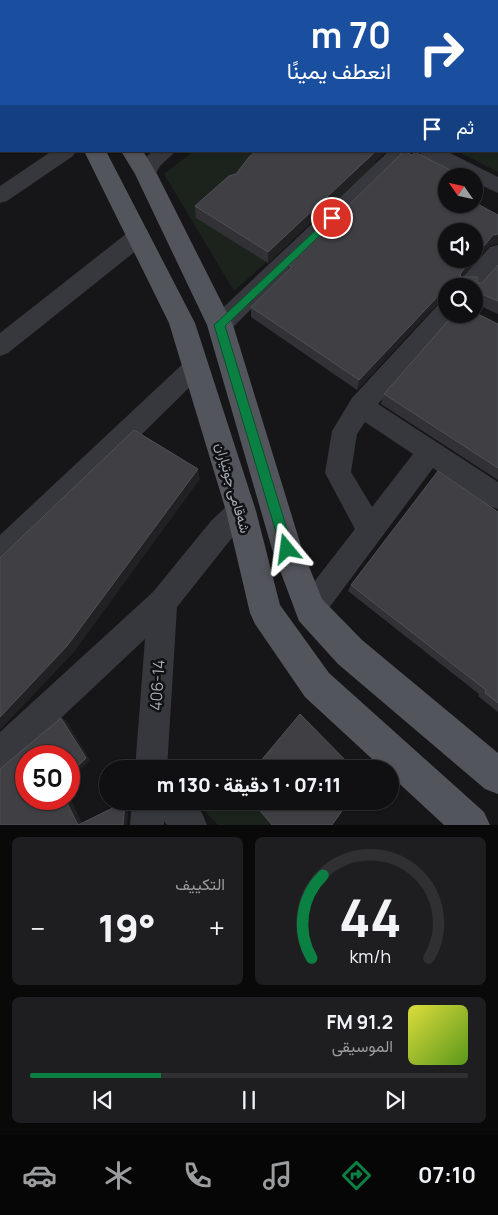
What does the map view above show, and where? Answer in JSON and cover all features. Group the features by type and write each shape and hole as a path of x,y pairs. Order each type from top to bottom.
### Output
{"main road":[{"name":"شەقامی جوتیاران","path":"96,152 182,323 241,511 266,613 289,649 317,685 471,825"},
{"path":"139,163 220,325 287,549 310,610 350,652 498,776"}],"street":[{"path":"0,196 65,152"},
{"path":"139,163 154,162 165,152"},
{"path":"220,325 400,152"},
{"path":"431,152 498,186"},
{"path":"0,171 18,184"},
{"path":"0,346 138,236"},
{"path":"475,278 498,253"},
{"path":"371,530 357,509 338,473 345,431 361,406 438,319"},
{"path":"0,554 196,366"},
{"path":"361,406 498,497"},
{"path":"310,610 430,452"},
{"path":"0,754 163,602 221,530 241,511"},
{"name":"406-14","path":"152,760 163,602"},
{"path":"147,825 148,810"},
{"path":"176,810 190,825"}],"shaded area":[{"path":"193,152 356,152 377,164 234,291 164,174"},
{"path":"459,152 498,152 498,172"},
{"path":"204,810 260,810 272,825 218,825"}],"building":[{"path":"255,152 375,152 268,252 195,206 229,176 236,174"},
{"path":"403,152 412,155 415,152 446,168 438,168 438,213 483,213 483,207 498,215 498,234 493,235 483,247 483,223 438,223 438,268 465,268 460,274 461,277 477,278 438,278 438,296 359,380 251,307 292,267 288,265"},
{"path":"498,265 498,301 483,295 483,282"},
{"path":"483,316 498,324 498,468 384,394 446,323 483,323"},
{"path":"134,430 198,469 67,646 0,717 0,558"},
{"path":"438,471 498,512 498,703 485,693 486,690 351,585"},
{"path":"300,714 345,760 262,760"},
{"path":"61,718 78,745 29,745"},
{"path":"80,748 86,758 80,764"},
{"path":"15,756 15,810 70,810 78,825 0,825 0,769"},
{"path":"109,810 124,810 123,825 78,825"},
{"path":"260,810 343,810 332,825 272,825"}],"route":[{"path":"287,549 220,325 332,218"}]}
